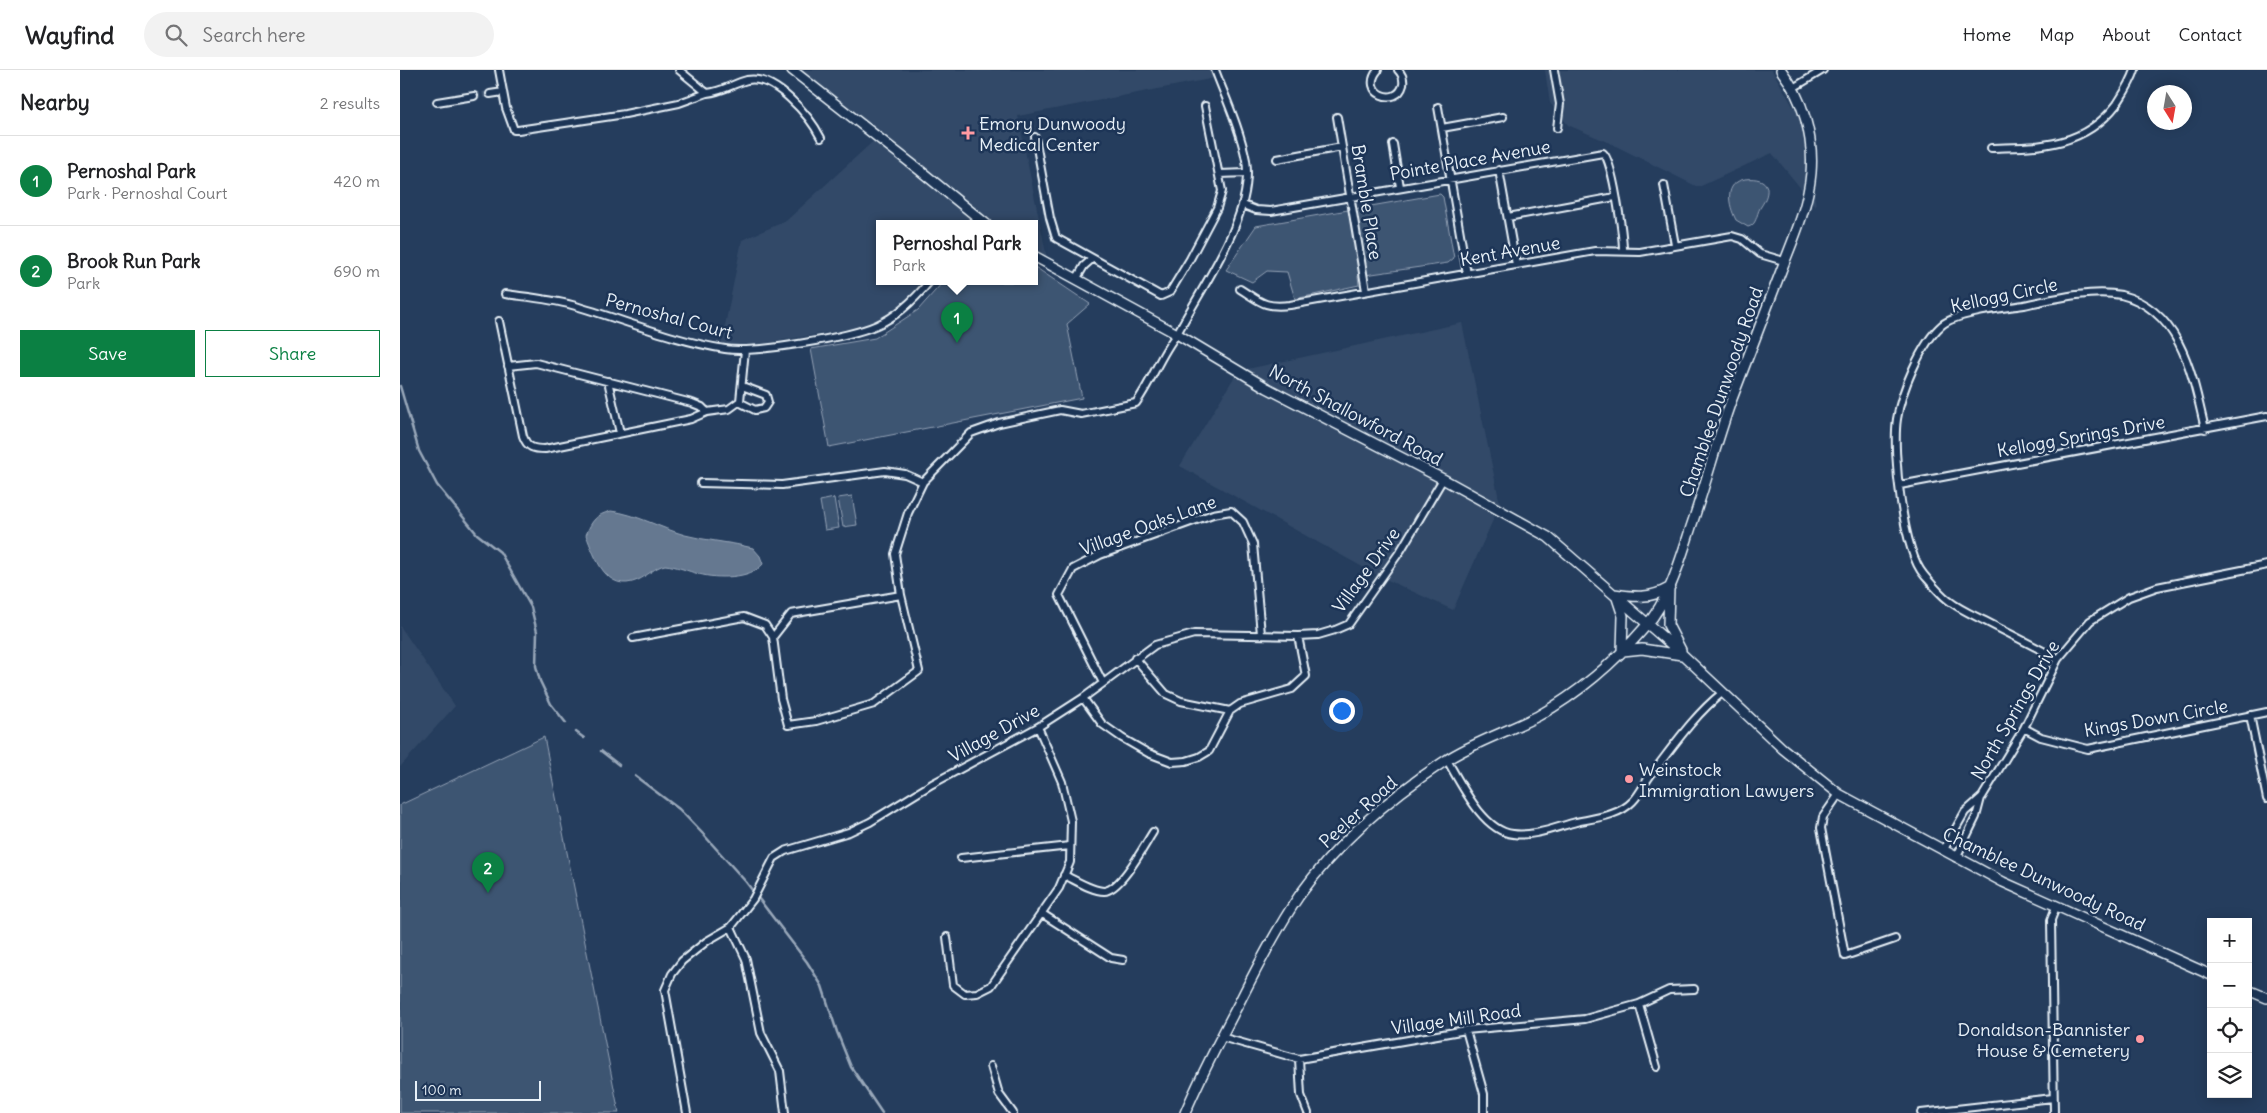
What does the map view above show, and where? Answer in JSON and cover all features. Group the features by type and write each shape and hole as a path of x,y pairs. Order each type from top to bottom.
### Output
{"street":[{"path":"498,70 514,130 625,114 679,103 707,93 721,92 746,80 758,79 769,82 806,114 821,138"},
{"path":"680,70 707,93"},
{"path":"792,70 917,168 972,220"},
{"path":"633,638 744,617 765,625 773,637 781,699 788,725 816,721 874,704 920,671 901,596 895,554 908,513 923,482 971,433 999,423 1060,410 1080,414 1136,403 1147,388 1168,344 1177,334 1236,224 1243,206 1246,172 1243,146 1215,70"},
{"path":"1378,70 1373,79 1374,89 1382,96 1387,97 1396,94 1402,87 1402,77 1398,70"},
{"path":"1554,70 1560,104 1556,128"},
{"name":"Chamblee Dunwoody Road","path":"1648,624 1669,588 1708,479 1729,408 1802,214 1811,168 1811,150 1807,125 1793,88 1781,70"},
{"path":"1793,88 1823,70"},
{"path":"1990,148 2040,147 2070,140 2093,128 2111,111 2126,91 2135,70"},
{"path":"490,94 503,92"},
{"path":"437,102 474,96"},
{"path":"1035,137 1050,218 1056,238 1160,296 1170,292 1190,259 1217,208 1222,190 1204,106"},
{"path":"1438,107 1467,274"},
{"path":"1442,128 1504,117"},
{"name":"Bramble Place","path":"1338,118 1366,291"},
{"path":"1393,144 1400,187"},
{"path":"1277,159 1342,147"},
{"name":"Pointe Place Avenue","path":"1243,206 1256,210 1271,211 1602,153 1610,164 1623,236 1622,251"},
{"path":"1499,170 1516,266"},
{"path":"1220,174 1246,172"},
{"path":"1664,185 1675,245"},
{"path":"1508,217 1615,197"},
{"name":"Kent Avenue","path":"1240,288 1264,305 1272,307 1595,251 1640,252 1732,236 1742,239 1760,254 1784,262"},
{"name":"North Shallowford Road","path":"1038,258 1177,334 1267,388 1443,479 1548,537 1648,624"},
{"path":"1076,278 1084,266 1092,259"},
{"name":"Pernoshal Court","path":"505,294 570,304 686,340 725,349 746,350 850,333 877,325 906,307 926,285"},
{"name":"Kellogg Circle","path":"2058,659 1948,600 1922,573 1912,547 1899,493 1897,420 1905,391 1919,358 1932,335 1943,324 1968,315 2096,294 2121,295 2143,304 2171,328 2190,369 2205,429"},
{"path":"499,321 523,436 529,446 535,449 545,449 620,434 691,419 707,412 729,409 739,402 746,350"},
{"path":"508,366 536,363 697,405 707,412"},
{"path":"608,382 620,434"},
{"path":"739,402 755,410 764,408 768,402 766,395 742,386"},
{"name":"Kellogg Springs Drive","path":"1900,485 2267,416"},
{"path":"701,484 782,485 885,471 905,474 923,482"},
{"name":"Village Drive","path":"687,1113 665,990 672,974 682,961 707,941 731,927 757,891 774,858 784,851 849,832 932,784 1038,727 1083,698 1155,645 1194,634 1298,636 1335,630 1349,624 1402,550 1443,479"},
{"name":"Village Oaks Lane","path":"1103,683 1059,595 1073,569 1100,555 1213,514 1230,512 1243,522 1254,544 1260,634"},
{"name":"North Springs Drive","path":"1956,858 1976,818 1982,797 2024,728 2058,659 2090,621 2107,608 2129,597 2157,587 2267,565"},
{"path":"1614,594 1645,597 1669,588 1668,625 1683,655"},
{"path":"1614,594 1623,616 1622,651 1642,649 1683,655"},
{"path":"773,637 791,614 901,596"},
{"path":"1447,760 1482,816 1502,832 1514,835 1530,833 1603,816 1626,808 1709,704 1722,693 1648,624"},
{"name":"Peeler Road","path":"1185,1113 1221,1036 1269,945 1310,882 1344,844 1387,805 1447,760 1560,703 1584,686 1648,624"},
{"path":"1083,698 1102,724 1148,753 1172,762 1199,757 1208,751 1230,712 1240,704 1292,689 1306,676 1298,636"},
{"path":"1135,658 1166,694 1181,701 1230,712"},
{"name":"Chamblee Dunwoody Road","path":"1722,693 1782,748 1839,794 1956,858 2056,907 2207,972"},
{"name":"Kings Down Circle","path":"2024,728 2041,738 2088,749 2267,712"},
{"path":"2250,715 2267,799"},
{"path":"946,936 954,985 965,994 977,993 991,986 1059,888 1070,862 1070,821 1062,782 1038,727"},
{"path":"1839,794 1823,817 1821,828 1845,956 1895,940"},
{"name":"North Springs Drive","path":"1944,851 1966,812 1982,797"},
{"path":"1064,875 1103,891 1113,888 1130,868 1153,832"},
{"path":"961,858 1070,846"},
{"path":"2054,1113 2051,920 2056,907"},
{"path":"1041,914 1111,958 1123,960"},
{"path":"731,927 746,959 761,1034 780,1070 785,1113"},
{"name":"Village Mill Road","path":"1221,1036 1299,1059 1466,1030 1584,1019 1639,1004 1669,990 1694,989"},
{"path":"2252,992 2267,998"},
{"path":"1639,1004 1657,1068"},
{"path":"1466,1030 1484,1094 1484,1113"},
{"path":"1299,1059 1301,1095 1308,1113"},
{"path":"991,1066 999,1094 1013,1113"},
{"path":"1921,1113 2053,1098"}],"shaded area":[{"path":"801,70 1217,70 1220,77 1018,116 1048,263 1038,256 1038,220 982,220 972,214 967,220 876,220 876,285 919,285 883,323 720,351 742,240 786,221 879,136"},
{"path":"1545,70 1772,70 1794,108 1799,108 1807,137 1816,207 1772,153 1701,186 1696,186 1610,143 1568,125 1550,103"},
{"path":"1745,179 1764,182 1767,191 1755,222 1748,227 1736,220 1730,201 1731,190 1734,185 1738,181"},
{"path":"1440,194 1443,197 1454,258 1448,263 1358,276 1359,285 1295,299 1287,272 1267,271 1252,282 1226,270 1256,226"},
{"path":"1038,269 1090,304 1067,324 1082,398 829,447 811,349 875,338 918,310 940,285 1038,285"},
{"path":"1462,323 1500,504 1453,610 1379,576 1180,466 1238,371"},
{"path":"852,496 857,525 843,527 838,498"},
{"path":"834,498 839,528 825,530 820,501"},
{"path":"611,511 630,515 685,535 753,548 760,556 763,564 750,573 724,577 706,576 665,565 638,580 627,583 618,582 610,578 603,571 586,535 595,519"},
{"path":"400,626 455,706 400,767"},
{"path":"544,737 619,1113 400,1113 400,805"}],"waterway":[{"path":"400,386 419,451 437,485 477,534 500,552 531,607 537,632 536,666 540,681 551,704 566,723"},
{"path":"576,732 584,738"},
{"path":"601,751 619,765"},
{"path":"635,776 679,809 703,834 746,882 807,962 822,986 851,1067 882,1113"}],"tunnel":[{"path":"474,96 490,94"}],"place":[{"name":"Emory Dunwoody Medical Center","path":"968,133"},
{"name":"Pernoshal Park","path":"957,343"},
{"name":"Weinstock Immigration Lawyers","path":"1629,779"},
{"name":"Brook Run Park","path":"488,893"},
{"name":"Donaldson-Bannister House & Cemetery","path":"2140,1039"}]}
